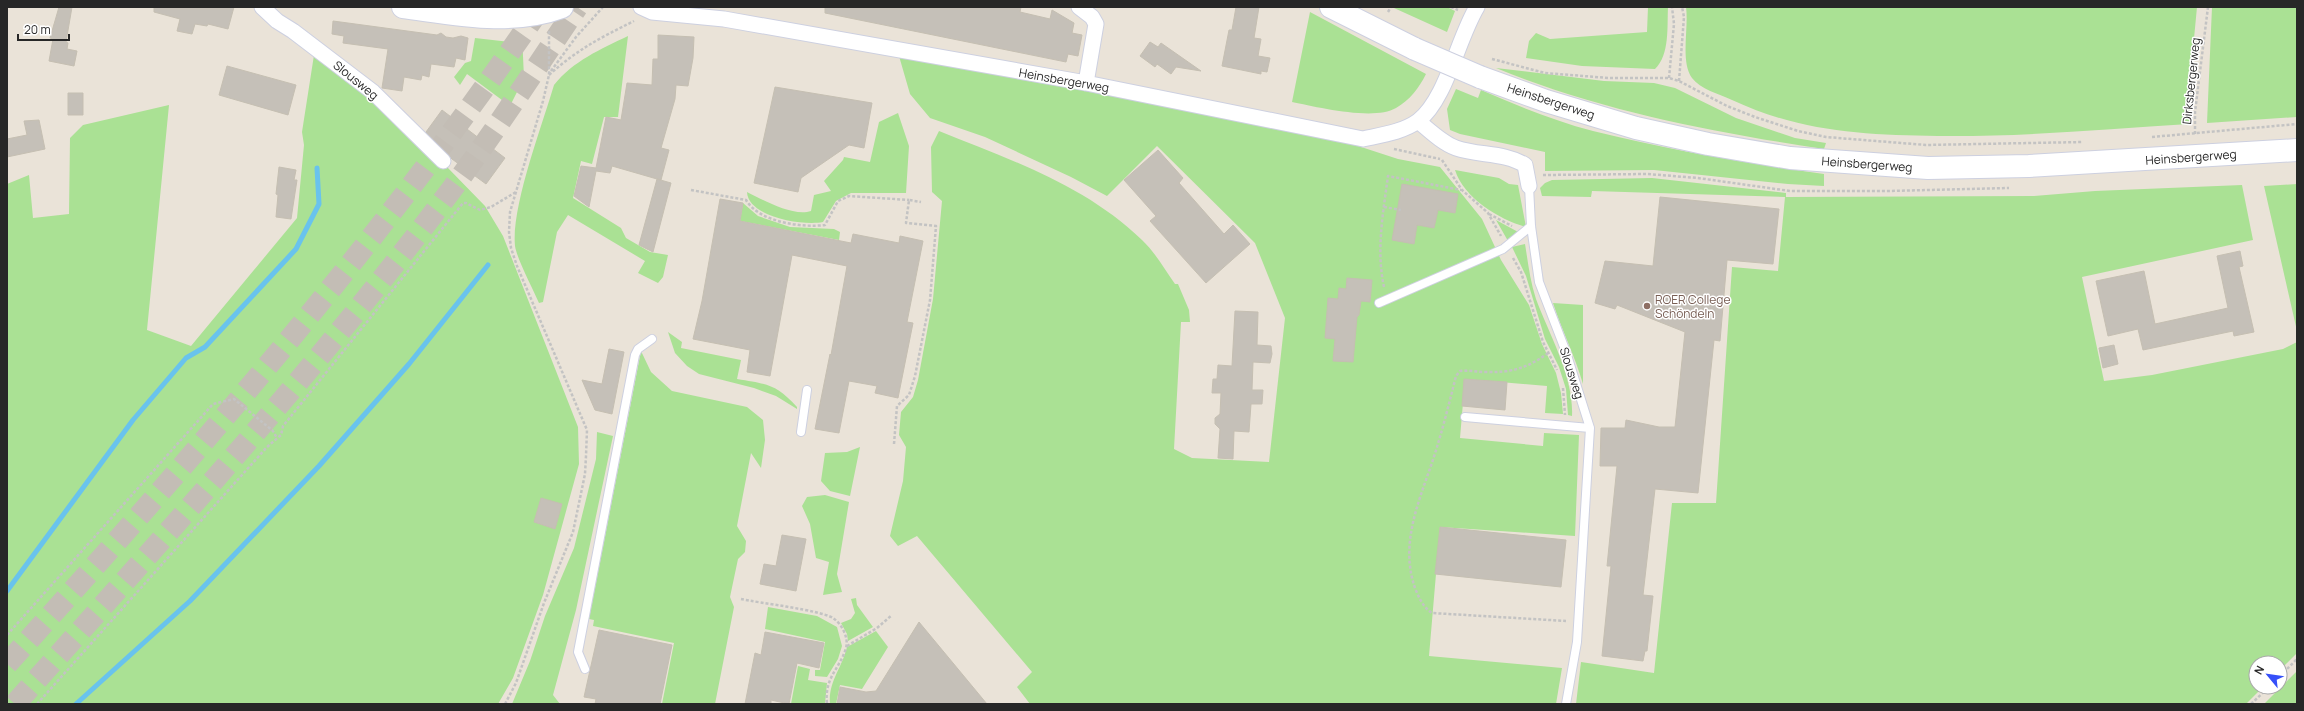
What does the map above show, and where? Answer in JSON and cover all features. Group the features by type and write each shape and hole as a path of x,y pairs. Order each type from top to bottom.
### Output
{"main road":[{"path":"403,7 501,18 536,16 556,10"},
{"name":"Heinsbergerweg","path":"1331,7 1416,50 1485,68 1546,101 1636,128 1708,144 1790,158 1928,168 2029,166 2297,150"}],"street":[{"name":"Slousweg","path":"262,7 277,20 373,92 443,161"},
{"path":"1079,7 1092,17 1096,24 1086,83"},
{"name":"Heinsbergerweg","path":"647,9 725,13 1086,83 1363,139 1393,132 1418,121 1438,96 1474,12"},
{"name":"Slousweg","path":"1418,121 1437,137 1456,148 1514,158 1525,165 1529,186"}],"lane":[{"name":"Slousweg","path":"1529,186 1531,226 1539,282 1566,352 1590,428 1577,642 1566,704"},
{"path":"1379,303 1507,247 1531,226"},
{"path":"585,669 578,652 635,355 638,349 652,339"},
{"path":"801,432 807,390"},
{"path":"1465,417 1590,428"}],"path":[{"path":"549,75 576,37 603,7"},
{"path":"1388,12 1391,7"},
{"path":"1669,78 1674,24 1672,7"},
{"path":"1679,81 1684,17 1682,7"},
{"name":"Dirksbergerweg","path":"2196,157 2195,112 2208,7"},
{"path":"549,75 573,54 647,9"},
{"path":"505,704 518,678 544,603 573,532 585,474 587,430 511,248 509,232 510,212 543,101 549,75 556,10"},
{"name":"Heinsbergerweg","path":"1485,68 1609,78 1669,78 1679,81 1727,106 1755,117 1798,131 1826,136 1926,146 2085,142"},
{"name":"Heinsbergerweg","path":"2148,138 2297,124"},
{"path":"1442,159 1462,190 1488,214 1524,232"},
{"path":"1387,300 1380,269 1384,207 1388,176 1462,190"},
{"path":"691,190 746,200 752,208 768,217 807,228 825,225 838,201 849,196 921,202"},
{"path":"37,704 267,447 281,435 283,426 463,203 480,210 490,207 516,192"},
{"path":"894,444 897,406 909,395 915,376 930,300 936,226 906,223 909,200"},
{"path":"1384,207 1401,210"},
{"path":"1488,214 1521,272 1548,353 1559,375"},
{"path":"1548,353 1535,363 1513,371 1500,372 1467,370 1460,371 1456,376 1437,448 1413,518 1409,567 1418,594 1426,609 1432,613 1578,621"},
{"path":"1561,382 1565,409 1565,426"},
{"path":"7,635 137,488 182,441 213,404 234,399 273,431 276,438"},
{"path":"741,599 812,612 833,618 845,633 847,646"},
{"path":"827,704 826,693 831,675 847,646 877,628 892,615"},
{"path":"2288,668 2297,659"},
{"path":"2251,704 2261,695"}],"green space":[{"path":"1447,7 1455,11 1447,32 1394,8"},
{"path":"1648,7 1668,7 1667,40 1663,56 1655,69 1582,66 1526,58 1529,41 1536,33 1550,39 1647,32"},
{"path":"1686,7 2197,7 2191,70 2189,124 1969,136 1858,133 1808,125 1758,111 1710,91 1695,82 1688,71 1686,63"},
{"path":"2212,7 2297,7 2297,117 2207,123"},
{"path":"1310,12 1426,74 1417,89 1406,101 1396,108 1386,112 1345,112 1292,102"},
{"path":"522,34 524,78 510,106 467,74 460,85 454,77 465,63 471,61 475,38 511,42 517,35"},
{"path":"628,36 618,117 604,117 592,164 581,161 573,198 621,228 626,238 650,252 668,255 663,277 658,283 638,273 645,261 568,215 557,232 543,302 539,303 516,252 515,230 522,189 528,166 554,85 570,69 588,56"},
{"path":"314,55 411,130 485,206 503,236 578,427 579,464 543,595 513,678 498,704 7,704 7,184 29,175 33,218 69,214 70,138 83,125 169,105 147,330 191,346 297,218 304,145 302,132"},
{"path":"899,56 1108,91 1355,145 1398,159 1440,167 1482,219 1501,260 1529,305 1542,344 1556,373 1561,393 1563,414 1545,413 1547,386 1465,379 1460,438 1543,446 1544,433 1579,435 1575,536 1440,527 1429,656 1562,668 1556,704 1030,704 1017,687 1032,672 917,536 898,546 890,536 903,481 906,447 899,435 901,412 913,397 918,380 933,299 942,201 932,192 931,147 939,131 1046,176 1072,189 1096,204 1120,221 1142,240 1156,256 1175,284 1178,284 1189,310 1190,322 1181,322 1174,449 1192,458 1269,462 1285,318 1255,243 1157,146 1107,196 1071,177 985,137 930,118 910,94"},
{"path":"1496,68 1604,81 1654,83 1675,88 1736,118 1795,138 1826,143 1824,149 1741,135 1658,118 1576,96"},
{"path":"1456,89 1478,98 1481,90 1551,118 1622,138 1708,156 1824,174 1824,186 1788,184 1654,170 1545,171 1545,152 1460,134 1450,130 1447,109"},
{"path":"898,113 909,146 906,193 851,193 836,201 823,222 814,223 790,221 766,214 756,208 750,201 747,192 787,210 796,212 811,211 814,195 831,191 824,181 844,157 870,162 879,122"},
{"path":"1455,170 1499,178 1509,184 1518,185 1526,227 1504,219 1483,206 1466,190 1459,180"},
{"path":"1652,178 1786,193 1786,197 2034,196 2095,191 2242,185 2253,240 2082,277 2104,381 2152,375 2283,349 2297,342 2297,653 2288,662 2288,655 2248,655 2248,695 2255,695 2246,704 1576,704 1581,662 1654,673 1672,503 1716,503 1732,267 1778,271 1785,197 1592,191 1591,197 1542,196 1540,188 1545,183 1552,180"},
{"path":"2297,184 2297,331 2264,186"},
{"path":"743,203 758,216 790,227 834,229 840,232 839,240 740,221"},
{"path":"1496,220 1520,233 1508,241"},
{"path":"1525,244 1536,299 1565,371 1572,401 1572,416 1568,415 1566,389 1559,367 1545,339 1526,276 1512,247"},
{"path":"1553,303 1583,305 1583,384 1560,324"},
{"path":"668,332 682,342 681,348 741,360 737,379 764,384 777,389 790,399 797,409 776,396 754,388 699,374 687,366 675,353"},
{"path":"641,351 651,372 672,391 747,407 763,420 765,440 761,468 751,453 737,526 746,541 745,552 738,559 730,597 734,607 715,704 662,704 674,643 593,626 594,620 589,619"},
{"path":"597,432 613,436 576,610 553,695 560,704 512,704 530,661 545,616 574,548 596,459"},
{"path":"860,447 850,496 830,491 821,481 825,453 847,452"},
{"path":"825,495 849,502 837,574 842,592 823,595 829,562 816,558 810,524 802,506 807,497"},
{"path":"856,598 857,605 873,627 848,641 847,634 841,623 851,619 855,613 851,599"},
{"path":"768,607 817,616 837,627 842,646 838,659 827,677 815,676 815,670 820,670 825,642 765,629"},
{"path":"876,631 888,647 862,689 840,685 836,704 830,704 833,682 847,647"},
{"path":"798,666 810,669 808,680 827,683 825,704 791,704"},
{"path":"2297,671 2297,704 2264,704 2273,695 2288,695 2288,680"}],"building":[{"path":"59,7 72,7 66,42 68,43 67,49 77,51 74,66 49,61 53,39 50,38"},
{"path":"154,7 234,7 228,29 208,24 207,26 195,24 192,34 177,31 180,19 154,12"},
{"path":"825,7 1021,7 1020,12 1050,19 1052,10 1074,23 1072,33 1082,35 1078,56 1068,54 1066,62 825,13"},
{"path":"1236,7 1259,7 1254,38 1261,39 1258,56 1270,58 1267,72 1261,71 1261,74 1222,66 1229,30 1232,30"},
{"path":"333,21 437,35 441,33 446,37 453,38 461,36 468,38 465,60 456,58 454,67 431,64 429,77 422,75 421,80 404,77 402,91 382,88 388,49 343,43 344,36 332,34"},
{"path":"658,35 694,37 693,58 688,86 676,85 675,99 661,148 669,150 661,180 612,166 610,173 596,171 589,207 574,196 581,166 596,168 606,117 621,120 627,83 652,85 653,59 658,59"},
{"path":"1150,42 1158,47 1161,43 1201,71 1176,67 1171,74 1157,64 1155,67 1140,56"},
{"path":"227,66 296,85 288,115 219,95"},
{"path":"775,87 872,103 864,148 849,145 801,178 798,192 754,183"},
{"path":"68,93 83,93 83,115 68,115"},
{"path":"442,110 505,158 486,184 452,159 426,132"},
{"path":"39,120 45,149 7,157 7,139 27,135 24,121"},
{"path":"1158,150 1183,178 1179,183 1224,234 1233,225 1250,244 1206,283 1150,221 1156,216 1124,180"},
{"path":"279,167 296,170 294,180 297,180 291,219 276,217 278,195 276,194"},
{"path":"657,179 671,183 653,252 639,245"},
{"path":"1402,184 1458,194 1455,213 1438,210 1434,228 1417,225 1414,244 1392,240"},
{"path":"1660,197 1779,209 1773,264 1727,260 1720,341 1714,340 1698,493 1655,489 1643,595 1653,596 1647,651 1645,651 1643,661 1602,656 1611,566 1607,566 1617,466 1600,466 1601,428 1625,428 1626,420 1659,427 1675,427 1685,332 1617,305 1615,309 1595,303 1605,261 1653,266"},
{"path":"720,199 743,203 740,221 851,243 853,234 899,243 900,236 923,241 907,322 913,323 898,398 875,393 877,386 849,381 839,433 815,429 830,354 831,355 847,266 792,255 770,376 747,372 750,350 693,339 702,301"},
{"path":"2240,251 2243,266 2239,267 2254,332 2234,336 2233,331 2143,350 2138,329 2108,336 2096,281 2144,271 2155,324 2228,308 2217,256"},
{"path":"1347,278 1372,280 1370,302 1361,301 1359,315 1357,317 1353,362 1333,361 1335,339 1325,338 1328,298 1338,299 1339,288 1346,289"},
{"path":"1235,311 1258,312 1257,345 1271,346 1272,354 1270,363 1253,362 1252,390 1263,390 1262,404 1251,404 1249,432 1234,431 1233,459 1218,458 1220,429 1215,424 1215,418 1220,414 1221,393 1212,393 1213,379 1217,379 1218,365 1232,366"},
{"path":"2114,345 2118,364 2103,368 2099,348"},
{"path":"609,349 624,352 612,414 595,410 582,380 602,384"},
{"path":"1464,379 1507,382 1505,410 1462,406"},
{"path":"541,498 562,504 555,529 534,522"},
{"path":"1440,527 1566,540 1561,587 1435,574"},
{"path":"782,535 806,539 796,591 760,584 764,564 776,566"},
{"path":"919,622 987,704 837,704 840,687 866,692 876,691"},
{"path":"599,630 672,645 660,704 595,704 596,699 584,697"},
{"path":"765,632 824,643 819,668 797,663 789,704 771,700 771,704 745,704 755,653 761,655"}],"waterway":[{"path":"7,591 133,420 186,358 205,347 296,249 319,204 317,168"},
{"path":"76,704 190,601 319,466 409,364 488,265"}],"tunnel":[{"path":"7,664 217,426 352,262 417,179 480,94 541,7"},
{"path":"15,704 184,515 348,322 401,256 468,167 516,99 577,7"}],"place":[{"name":"ROER College Schöndeln","path":"1647,306"}]}
